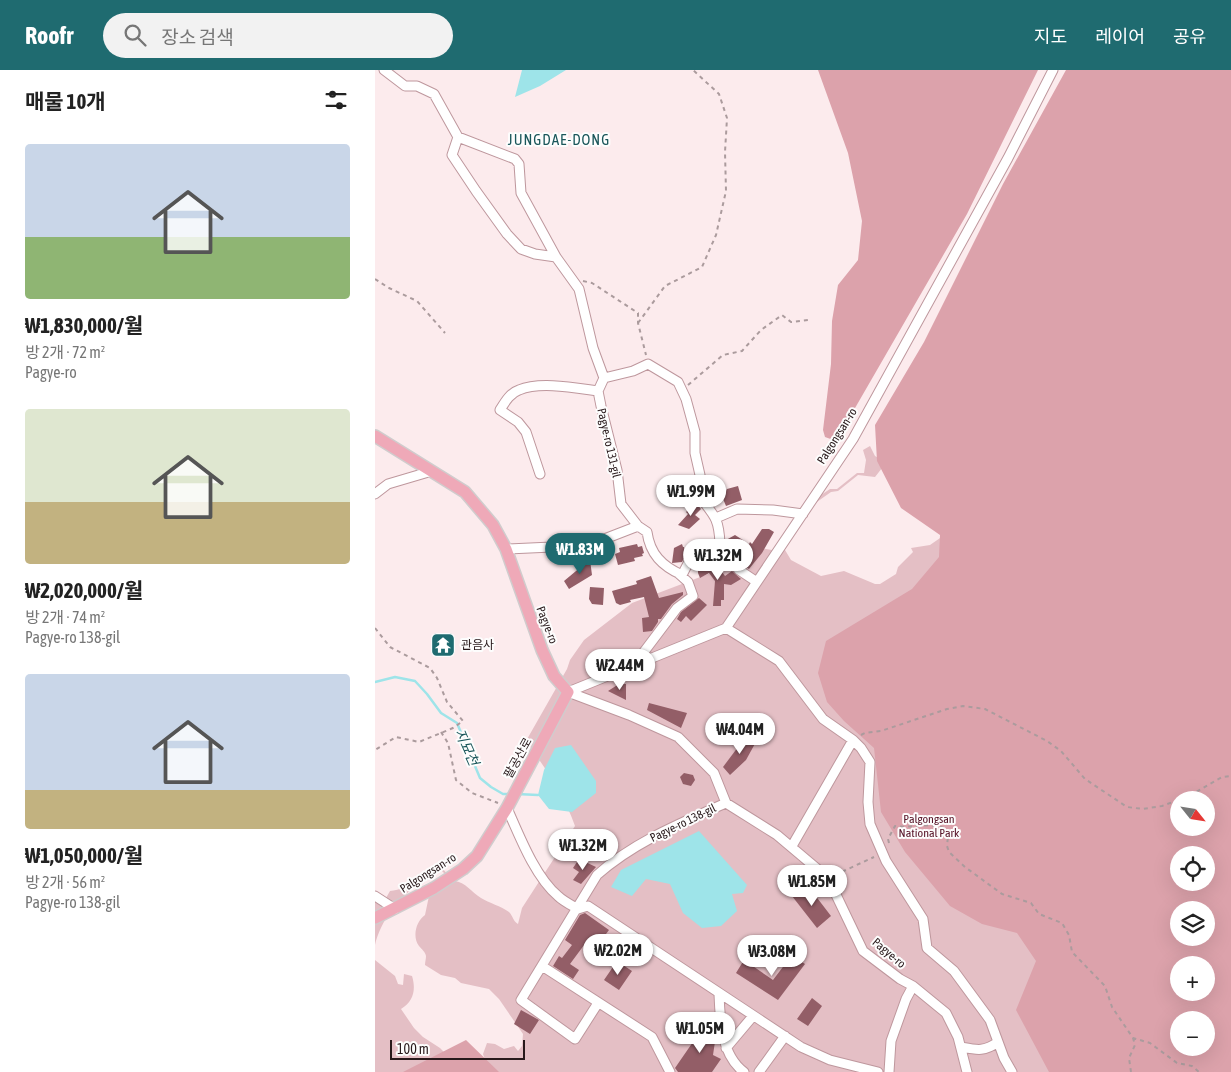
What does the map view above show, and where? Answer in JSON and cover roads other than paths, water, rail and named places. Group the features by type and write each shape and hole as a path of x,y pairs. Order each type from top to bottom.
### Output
{"main road":[{"name":"Pagye-ro","path":"375,436 465,492 493,525 505,549 542,650 554,676 568,692"},
{"name":"팔공산로","path":"507,808 568,692"},
{"name":"Palgongsan-ro","path":"375,918 434,888 463,869 477,856 507,808"}],"street":[{"path":"384,70 405,86 417,86 435,94 458,137 515,159 519,164 521,193 556,257 579,289 593,348 604,378 633,372 648,364 678,382 695,432 695,453 700,475 699,496 716,518 719,527 720,544 713,550 693,554 682,575 678,573"},
{"name":"Palgongsan-ro","path":"726,628 853,439 1008,158 1053,70"},
{"path":"458,137 453,155 507,234 521,249 535,254 556,257"},
{"name":"Pagye-ro 131-gil","path":"604,378 598,390 617,470 621,504 638,526 647,532 649,546 667,569 678,573 688,582 693,596 677,608 632,667"},
{"path":"540,474 525,432 518,422 501,410 507,399 518,390 534,387 557,386 598,390"},
{"path":"375,494 389,484 432,471"},
{"path":"716,518 737,509 773,510 803,514"},
{"path":"505,549 552,547 576,550 638,526"},
{"path":"713,550 722,561 733,563 739,570 757,582"},
{"path":"568,692 726,628 779,661 823,719 853,740 870,762 868,802 871,824 882,852 923,919 927,948 954,971 990,1020 1004,1058 1012,1072"},
{"path":"568,692 629,715 678,737 714,773 726,802"},
{"path":"792,846 853,740"},
{"name":"Pagye-ro","path":"726,802 792,846 828,878 863,951 900,980 913,986 946,1013 958,1037 967,1072"},
{"name":"Pagye-ro 138-gil","path":"598,1003 575,1039 521,1000 597,876 611,862 661,832 726,802"},
{"path":"507,808 528,853 547,886 558,897 578,908 588,906 801,1047 830,1060 878,1072"},
{"name":"Palgongsan-ro","path":"375,896 395,909"},
{"path":"542,966 652,1038 670,1072"},
{"path":"889,1072 891,1041 906,999 913,986"},
{"path":"719,994 726,1048 737,1067 744,1072"},
{"path":"726,1048 753,1016"},
{"path":"759,1072 785,1036"},
{"path":"961,1047 988,1049 998,1042"}],"water":[{"path":"522,70 566,70 540,86 515,97"},
{"path":"571,745 596,781 596,793 572,812 549,809 538,795 544,770 555,748"},
{"path":"699,831 747,885 743,893 732,894 737,911 721,926 702,928 683,913 670,884 646,879 632,896 611,887 621,870"}],"waterway":[{"name":"지묘천","path":"375,682 395,677 415,681 441,713 457,723 480,778 503,794 512,794"},
{"name":"지묘천","path":"517,794 538,795"}],"place":[{"name":"관음사","path":"443,645"}],"district":[{"name":"JUNGDAE-DONG","path":"559,140"}],"park label":[{"name":"Palgongsan National Park","path":"929,826"}]}
